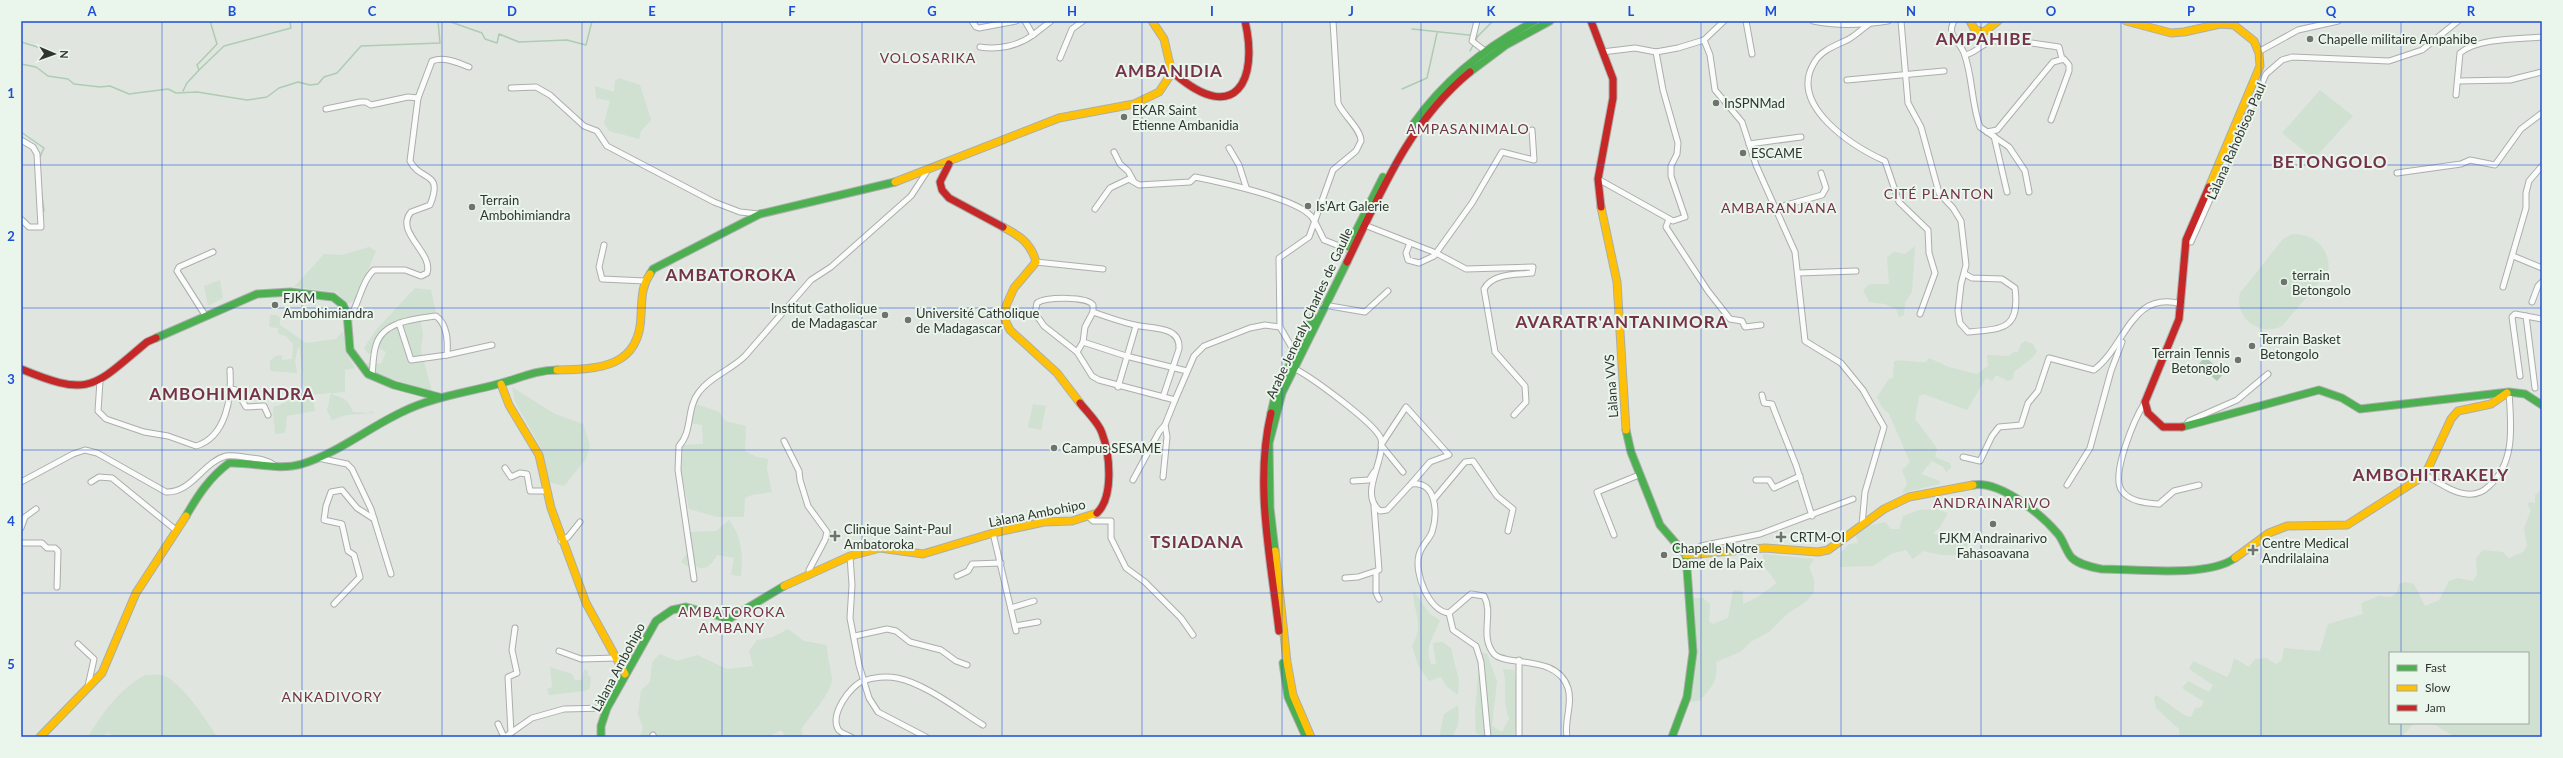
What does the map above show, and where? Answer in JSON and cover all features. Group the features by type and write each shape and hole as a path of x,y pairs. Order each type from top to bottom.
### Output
{"street":[{"path":"972,21 976,27 979,28 1016,21"},
{"path":"1025,21 1033,35"},
{"path":"980,47 1006,46 1026,40 1051,21"},
{"path":"1060,58 1072,29 1083,21"},
{"path":"1152,21 1164,39 1171,69 1167,72 1188,85 1215,97 1227,97 1237,92 1243,83 1248,57 1245,21"},
{"path":"1295,352 1280,328 1280,258 1306,240 1333,170 1356,151 1361,142 1358,132 1343,114 1338,103 1333,21"},
{"path":"1477,21 1473,40 1484,51"},
{"name":"Arabe Jeneraly Charles de Gaulle","path":"1306,737 1288,697 1286,684 1263,487 1264,441 1268,418 1291,367 1324,305 1400,145 1416,120 1455,76 1484,51 1535,21"},
{"name":"Arabe Jeneraly Charles de Gaulle","path":"1312,737 1293,695 1287,662 1269,487 1269,443 1274,419 1295,352 1347,249 1403,148 1419,124 1439,102 1487,56 1550,21"},
{"name":"Làlana VVS","path":"1591,21 1613,79 1613,98 1598,179 1598,195 1617,282 1624,418 1631,452 1660,525 1686,555"},
{"path":"1602,52 1635,48 1656,52 1704,40 1724,21"},
{"path":"1746,21 1752,54"},
{"path":"1813,21 1826,24 1868,24 1888,21"},
{"path":"1901,21 1904,75 1908,103 1926,142 1934,173 1935,185 1939,194 1953,208 1961,221 1966,265 1965,274 1961,284 1958,311 1960,323 1968,332 2005,326 2015,317 2017,300 2015,288 2002,280 1972,278 1965,274"},
{"path":"1954,21 1950,28 1952,35 1965,55 1976,117 1980,126 2009,148 2025,171 2028,192"},
{"path":"1970,21 1975,30 1984,32 1998,21"},
{"path":"2126,21 2150,29 2176,33 2193,32 2215,25 2234,23 2250,37 2260,51 2260,66 2186,240 2179,319 2145,402 2138,412 2123,454 2118,484 2128,497 2142,502 2159,504 2174,492 2199,485"},
{"path":"2260,51 2298,30 2338,21"},
{"name":"Làlana Rahobisoa Paul","path":"2186,240 2191,242 2266,74 2282,60 2292,57 2389,61 2422,50 2458,21"},
{"path":"1868,24 1849,38 1832,46 1814,62 1810,73 1810,91 1818,114 1859,149 1885,161 1899,202 1928,230 1930,253 1935,273 1920,314"},
{"path":"2456,95 2460,53 2465,48 2476,44 2542,37"},
{"path":"1704,40 1710,55 1715,90 1742,122 1756,165 1795,252 1805,341 1841,363 1863,390 1884,427 1865,492 1862,525"},
{"path":"1965,55 1975,53 1986,44 1997,41 2059,48 2062,59 2069,65 2069,71 2051,120"},
{"path":"1598,179 1673,221 1686,217 1686,214 1677,197 1671,176 1671,166 1677,154 1678,143 1663,90 1656,52"},
{"path":"348,321 354,312 369,276 374,270 405,270 421,276 425,275 428,269 426,260 408,228 409,215 427,208 435,189 433,180 411,163 418,98 432,60 438,59 451,61 469,67"},
{"path":"1987,132 1997,130 2053,62 2062,59"},
{"path":"1847,80 1944,71"},
{"path":"2458,82 2510,80 2542,72"},
{"path":"40,737 102,672 136,593 200,492 222,468 236,462 276,466 300,464 318,458 415,405 439,397 501,384 536,371 602,367 623,358 636,343 640,334 641,302 645,281 653,269 760,214 778,208 892,183 926,173 1059,118 1134,104 1159,92 1172,76"},
{"path":"512,88 536,87 550,95 584,126 597,131 607,146 714,202 740,212 760,214"},
{"path":"326,109 360,102 366,102 371,105 408,97 418,98"},
{"path":"2396,173 2462,164 2470,160 2495,165 2521,129 2542,113"},
{"path":"1410,243 1406,257 1415,263 1432,258 1472,203 1502,152 1534,160 1532,130"},
{"path":"1994,136 2006,192"},
{"path":"1749,144 1801,137"},
{"path":"21,140 33,147 37,154 41,227 29,227 22,220"},
{"path":"1229,148 1239,165 1246,187"},
{"path":"1114,152 1120,164 1128,171 1138,185 1190,182 1195,177 1246,187 1298,208 1311,216 1324,240 1347,249"},
{"path":"950,162 942,172 939,183 942,192 949,198 1019,235 1032,248 1036,262 1104,269"},
{"path":"2503,287 2526,208 2526,193 2529,181 2542,166"},
{"path":"694,580 678,470 679,446 687,434 693,401 710,380 737,364 745,356 811,280 831,267 910,196 926,173"},
{"path":"1776,208 1825,193 1826,188 1821,173"},
{"path":"1095,209 1100,199 1116,184 1133,180"},
{"path":"1669,219 1666,227 1708,291 1730,319 1742,321 1745,327 1761,325"},
{"path":"1362,224 1436,253 1460,267 1471,270 1530,267 1534,269 1532,273 1498,278 1490,281 1484,289 1495,352 1525,386 1526,402 1514,415"},
{"path":"604,245 599,267 602,279 645,281"},
{"path":"205,315 177,270 179,267 213,252"},
{"path":"2513,256 2542,268"},
{"name":"Làlana Ambohipo","path":"601,737 601,726 607,708 626,674 656,621 672,610 686,607 729,619 776,590 850,556 880,548 923,554 993,533 1044,522 1089,518 1098,513 1105,502 1107,489 1107,455 1102,432 1057,374 1010,330 1005,320 1006,306 1014,288 1028,274 1036,262"},
{"path":"1798,274 1856,271"},
{"path":"2532,302 2538,286 2542,282"},
{"path":"1324,305 1365,312 1388,291"},
{"path":"21,369 65,386 81,386 100,381 147,342 205,315 257,294 290,292 321,295 338,300 345,309 348,321 350,350 359,364 372,376 439,397"},
{"path":"1077,352 1083,342 1085,327 1093,312 1093,305 1088,301 1050,298 1043,299 1035,308 1035,313 1044,326 1077,352 1092,376 1118,387 1175,400"},
{"path":"2067,485 2090,448 2110,371 2119,346 2132,323 2139,312 2150,303 2161,301 2181,304"},
{"path":"1093,312 1136,326 1163,329 1175,336 1179,344 1174,366 1163,397"},
{"path":"2520,376 2512,317 2515,314 2542,319"},
{"path":"372,376 375,346 380,335 398,323 436,316 442,320 447,355"},
{"path":"2526,316 2534,388"},
{"path":"398,323 411,360 447,355 492,345"},
{"path":"1963,457 1980,461 1992,436 1999,427 2020,425 2028,403 2038,391 2049,358 2094,370 2110,353 2132,323"},
{"path":"1133,480 1159,432 1165,425 1187,371 1198,350 1204,346 1250,328 1265,325 1280,328"},
{"path":"1118,387 1136,326"},
{"path":"1083,342 1126,356 1174,366 1187,371"},
{"path":"1291,367 1326,387 1377,432 1381,445 1403,472"},
{"path":"100,381 98,411 106,419 144,432 168,436 196,446 210,441 214,436 231,398 230,370"},
{"path":"2184,427 2189,421 2237,400 2268,374"},
{"path":"501,384 509,405 539,455 561,541 586,603 626,674"},
{"path":"231,390 236,390 246,407 264,406 268,415"},
{"path":"2145,402 2148,413 2163,427 2184,427 2319,390 2342,398 2353,407 2360,409 2509,392 2525,394 2542,404"},
{"path":"2425,475 2467,494 2482,492 2498,478 2508,458 2511,430 2509,392"},
{"path":"1672,737 1687,697 1693,652 1686,555 1697,555 1731,549 1765,548 1818,552 1828,550 1884,509 1909,497 1964,486 1992,486 2044,518 2060,536 2072,558 2085,565 2101,569 2200,570 2228,563 2269,533 2287,526 2346,525 2425,475 2451,419 2458,411 2492,404 2509,392"},
{"path":"1762,395 1764,403 1772,404 1800,476 1812,516"},
{"path":"1374,506 1380,511 1386,510 1430,462 1449,455 1406,407 1381,445 1371,497 1374,506 1379,567 1376,572 1376,593 1379,599"},
{"path":"1163,477 1167,437 1165,425"},
{"path":"784,441 799,471 800,480 808,506 827,532 825,540 809,570 810,575"},
{"path":"22,482 73,454 85,450 97,453 166,492 175,492 184,488 216,461 226,456 264,460 276,466"},
{"path":"318,458 350,466 374,519 391,574"},
{"path":"1434,499 1464,462 1473,462 1497,496 1513,509 1508,531"},
{"path":"1353,481 1369,480 1376,467"},
{"path":"505,468 511,477 520,473 527,474 530,491 547,490"},
{"path":"1614,535 1597,492 1639,475"},
{"path":"1756,480 1769,480 1774,488 1800,476"},
{"path":"90,482 99,477 112,478 176,531"},
{"path":"1411,484 1422,484 1429,488 1434,499 1434,527 1418,556 1418,565 1425,592 1439,609 1449,613"},
{"path":"334,604 360,577 354,555 348,551 342,524 324,520 326,506 331,492 342,490 365,515 374,519"},
{"path":"1697,555 1701,546 1760,534 1812,516 1852,499"},
{"path":"21,528 25,517 36,509"},
{"path":"1089,518 1093,521 1111,521 1112,538 1126,568 1145,582 1181,618 1193,635"},
{"path":"561,541 568,537 580,522"},
{"path":"993,533 1016,628 1038,622"},
{"path":"21,543 42,543 47,548 55,548 58,551 57,587"},
{"path":"850,556 852,585 849,610 863,681 873,708 926,737"},
{"path":"956,576 968,570 972,564 1001,562"},
{"path":"1345,578 1376,572"},
{"path":"1449,613 1470,594 1484,596 1488,603 1487,642 1500,658 1519,660 1550,668 1564,680 1568,688 1570,699 1567,737"},
{"path":"1011,608 1034,601"},
{"path":"1449,613 1453,630 1476,646 1481,662 1488,737"},
{"path":"511,733 508,677 517,673 512,650 515,628"},
{"path":"854,636 887,629 896,631 910,642 941,650 956,661 967,665"},
{"path":"72,705 90,684 94,659 78,644"},
{"path":"559,650 581,659 617,658"},
{"path":"1518,737 1519,660"},
{"path":"850,737 837,728 837,716 847,695 863,681 882,677 897,678 935,696 983,725"},
{"path":"498,724 504,737 532,718 564,709 607,708"}],"shaded area":[{"path":"619,78 640,85 651,120 641,131 639,139 609,131 604,123 610,101 596,98 595,86 614,92 615,81"},
{"path":"2320,90 2353,116 2314,159 2282,133"},
{"name":"terrain Betongolo","path":"2292,234 2307,236 2320,244 2329,264 2328,272 2282,326 2273,329 2257,327 2250,323 2241,310 2239,302 2240,293 2283,239"},
{"path":"1915,246 1912,292 1905,303 1904,315 1899,317 1896,309 1885,304 1869,302 1863,290 1870,284 1889,284 1887,257 1894,252 1905,254"},
{"path":"369,247 376,251 355,300 347,304 337,292 294,287 324,254 342,255"},
{"path":"220,280 223,298 208,306 204,286"},
{"path":"415,288 431,290 436,312 420,318 423,335 421,349 432,392 372,372 364,364 374,362 381,364 386,352 379,348 369,354 364,348 376,330"},
{"path":"270,315 277,315 280,318 280,325 306,343 336,339 343,331 347,354 355,368 345,370 345,392 333,393 333,395 346,400 353,412 370,413 371,411 374,413 346,415 332,420 327,411 331,393 299,396 293,401 313,398 315,411 287,416 285,433 275,434 273,407 296,397 304,394 300,348 298,348 295,360 297,373 270,371 270,361 275,356 282,355 282,360 292,359 293,344 286,336 278,334 278,328 269,327"},
{"path":"2025,341 2033,344 2037,352 2032,358 2014,372 2013,379 2008,381 1996,375 1992,381 1986,378 1967,410 1923,394 1919,396 1915,419 1937,448 1935,457 1950,463 1951,468 1946,472 1943,467 1932,461 1921,474 1940,481 1940,484 1902,493 1907,483 1902,470 1910,462 1889,414 1882,407 1877,397 1889,379 1893,378 1894,361 1902,360 1926,362 1929,358 1949,367 1977,374 1988,366 1987,355 2009,356 2013,352 2018,352 2021,344"},
{"path":"2205,357 2224,373 2217,381 2198,365"},
{"path":"512,387 555,414 583,424 590,445 586,459 564,486 549,482 541,448 515,402"},
{"path":"696,404 719,412 725,421 746,426 745,451 757,457 768,459 767,469 772,492 752,495 745,498 744,517 717,517 689,509 681,472 683,445 703,444 702,425 690,423 692,410"},
{"path":"1033,404 1046,406 1041,430 1028,427"},
{"path":"2542,488 2542,737 2455,737 2434,724 2529,724 2529,652 2389,652 2389,724 2413,724 2402,737 2180,737 2179,729 2156,708 2154,698 2156,695 2184,715 2191,717 2195,708 2201,707 2204,702 2182,688 2188,681 2209,692 2213,685 2189,669 2193,661 2227,677 2231,670 2234,658 2249,667 2255,659 2266,658 2276,664 2282,660 2284,648 2320,651 2328,624 2363,614 2361,603 2379,596 2391,597 2397,592 2399,584 2405,582 2414,584 2425,606 2439,600 2449,581 2458,578 2473,581 2477,574 2476,558 2483,550 2503,552 2509,558 2523,552 2527,546 2524,528 2531,510 2528,506 2529,502 2535,503 2535,495"},
{"path":"1936,509 1948,513 1940,527 1933,533 1946,538 1957,533 1973,534 1968,545 1958,555 1941,555 1923,551 1913,559 1906,550 1891,554 1873,566 1840,567 1841,552 1849,544 1858,543 1855,533 1868,526 1885,522 1891,529 1899,529 1903,516 1919,510"},
{"path":"729,520 737,533 741,546 741,576 731,575 734,558 717,555 705,568 694,565 689,567 681,562 686,555 692,556 690,532 716,531"},
{"path":"1763,554 1814,559 1809,567 1814,579 1814,592 1806,602 1787,614 1769,632 1752,641 1740,652 1716,662 1717,668 1715,679 1710,688 1699,701 1688,702 1691,598 1703,598 1710,604 1709,621 1713,624 1728,618 1733,590 1743,591 1743,604 1756,598 1777,583 1763,565"},
{"path":"1413,590 1430,614 1440,620 1429,647 1429,658 1431,664 1436,664 1433,643 1442,642 1451,648 1459,681 1458,695 1446,686 1441,677 1429,681 1418,665 1412,646 1418,631"},
{"path":"788,629 804,641 827,645 832,679 828,691 820,705 801,729 803,737 786,737 781,730 769,737 640,737 643,728 638,714 641,690 650,682 652,662 660,654 677,661 697,655 727,669 753,666 749,651 757,640 773,637"},
{"path":"1480,652 1487,654 1497,681 1492,726 1502,732 1509,719 1506,705 1503,669 1514,670 1518,704 1514,737 1485,737 1476,733 1475,712"},
{"path":"550,667 572,674 575,680 582,680 584,669 588,671 588,676 591,677 590,688 585,691 549,695 547,689 552,687"},
{"path":"145,675 161,675 176,683 192,701 217,737 118,737 106,733 104,737 88,737 120,694"},
{"path":"1458,705 1459,714 1455,733 1452,737 1439,737 1444,714"}],"waterway":[{"path":"183,91 187,83 199,70 197,65 217,44 210,21"},
{"path":"199,70 224,46 291,28 290,22 294,21"},
{"path":"21,64 36,67 48,76 68,79 74,84 100,87 110,86 129,94 168,89 176,93 197,92 247,100 267,97 279,88 298,82 310,85 318,84 324,77 337,73 361,46 440,43 438,21"},
{"path":"448,21 482,33 485,39 497,43 499,34 519,42 567,40 586,45 592,21"},
{"path":"1470,51 1478,36 1493,21"},
{"path":"1412,29 1478,36"},
{"path":"1402,89 1427,78 1437,33"},
{"path":"21,42 44,49"},
{"path":"21,132 44,148 39,159"},
{"path":"41,189 44,211"}],"traffic: fast":[{"path":"1414,123 1426,107 1468,64 1500,41 1535,21"},
{"path":"1470,72 1506,45 1550,21"},
{"path":"1348,247 1383,177"},
{"path":"650,274 653,269 760,214 895,182"},
{"path":"1275,551 1270,508 1269,443 1282,393 1347,262"},
{"path":"156,338 257,294 290,292 333,297 343,305 347,313 350,350 368,374 394,385 439,397"},
{"path":"1271,413 1276,392 1313,317"},
{"path":"186,516 205,487 216,474 229,463 284,467 302,464 340,447 389,418 413,407 534,373 557,370"},
{"path":"2182,427 2319,390 2342,398 2360,409 2509,392 2525,394 2542,405"},
{"path":"1626,430 1631,452 1660,525 1686,555 1693,652 1687,697 1672,737"},
{"path":"1973,485 1984,485 1995,488 2020,500 2051,526 2062,540 2072,558 2090,566 2101,569 2151,571 2190,570 2223,564 2235,558"},
{"path":"601,737 601,726 607,708 656,621 672,610 686,607 729,619 784,586"},
{"path":"1283,663 1288,697 1306,737"}],"traffic: slow":[{"path":"1152,21 1164,39 1171,69"},
{"path":"1970,21 1975,30 1984,32 1998,21"},
{"path":"2126,21 2171,33 2184,32 2220,24 2234,25 2254,41 2259,53 2260,66 2209,187"},
{"path":"895,182 1059,118 1134,104 1159,92 1169,77"},
{"path":"1601,207 1617,282 1626,430"},
{"path":"1003,227 1015,234 1028,245 1036,262 1014,288 1006,306 1005,320 1010,330 1057,373 1080,403"},
{"path":"557,370 573,370 602,366 614,362 625,355 633,346 639,333 642,294 650,274"},
{"path":"501,384 509,405 539,455 551,508 586,603 625,674"},
{"path":"2235,558 2269,533 2287,526 2347,525 2425,475 2451,419 2458,411 2491,404 2507,393"},
{"path":"1686,555 1765,548 1818,552 1828,550 1884,509 1909,497 1973,485"},
{"path":"784,586 850,556 880,548 923,554 993,533 1044,522 1072,521 1097,513"},
{"path":"40,737 102,673 136,593 186,516"},
{"path":"1275,551 1287,662 1293,695 1311,737"}],"traffic: jam":[{"path":"1176,75 1196,89 1214,96 1227,96 1238,89 1245,78 1248,62 1248,43 1245,21"},
{"path":"1591,21 1613,79 1613,98 1598,179 1601,207"},
{"path":"1347,262 1385,184 1413,136 1430,113 1470,72"},
{"path":"949,164 940,182 942,190 949,198 1003,227"},
{"path":"2182,427 2163,427 2148,413 2145,402 2179,319 2186,240 2209,187"},
{"path":"21,369 44,378 63,383 77,385 90,383 102,378 147,342 156,338"},
{"path":"1080,403 1096,421 1105,442 1107,452 1109,475 1108,486 1106,497 1097,513"},
{"path":"1271,413 1266,440 1264,494 1268,550 1279,631"}],"place":[{"name":"Chapelle militaire Ampahibe","path":"2310,39"},
{"name":"InSPNMad","path":"1716,103"},
{"name":"EKAR Saint Etienne Ambanidia","path":"1124,117"},
{"name":"ESCAME","path":"1743,153"},
{"name":"Is'Art Galerie","path":"1308,206"},
{"name":"Terrain Ambohimiandra","path":"472,207"},
{"name":"terrain Betongolo","path":"2284,282"},
{"name":"FJKM Ambohimiandra","path":"275,305"},
{"name":"Institut Catholique de Madagascar","path":"885,315"},
{"name":"Université Catholique de Madagascar","path":"908,320"},
{"name":"Terrain Basket Betongolo","path":"2252,346"},
{"name":"Terrain Tennis Betongolo","path":"2238,360"},
{"name":"Campus SESAME","path":"1054,448"},
{"name":"FJKM Andrainarivo Fahasoavana","path":"1993,524"},
{"name":"Clinique Saint-Paul Ambatoroka","path":"835,536"},
{"name":"CRTM-OI","path":"1781,537"},
{"name":"Centre Medical Andrilalaina","path":"2253,550"},
{"name":"Chapelle Notre Dame de la Paix","path":"1664,555"}],"district":[{"name":"AMPAHIBE","path":"1984,38"},
{"name":"VOLOSARIKA","path":"928,57"},
{"name":"AMBANIDIA","path":"1169,70"},
{"name":"AMPASANIMALO","path":"1468,128"},
{"name":"BETONGOLO","path":"2330,161"},
{"name":"CITÉ PLANTON","path":"1939,193"},
{"name":"AMBARANJANA","path":"1779,207"},
{"name":"AMBATOROKA","path":"731,274"},
{"name":"AVARATR'ANTANIMORA","path":"1622,321"},
{"name":"AMBOHIMIANDRA","path":"232,393"},
{"name":"AMBOHITRAKELY","path":"2431,474"},
{"name":"ANDRAINARIVO","path":"1992,502"},
{"name":"TSIADANA","path":"1197,541"},
{"name":"AMBATOROKA AMBANY","path":"732,620"},
{"name":"ANKADIVORY","path":"332,696"}]}
